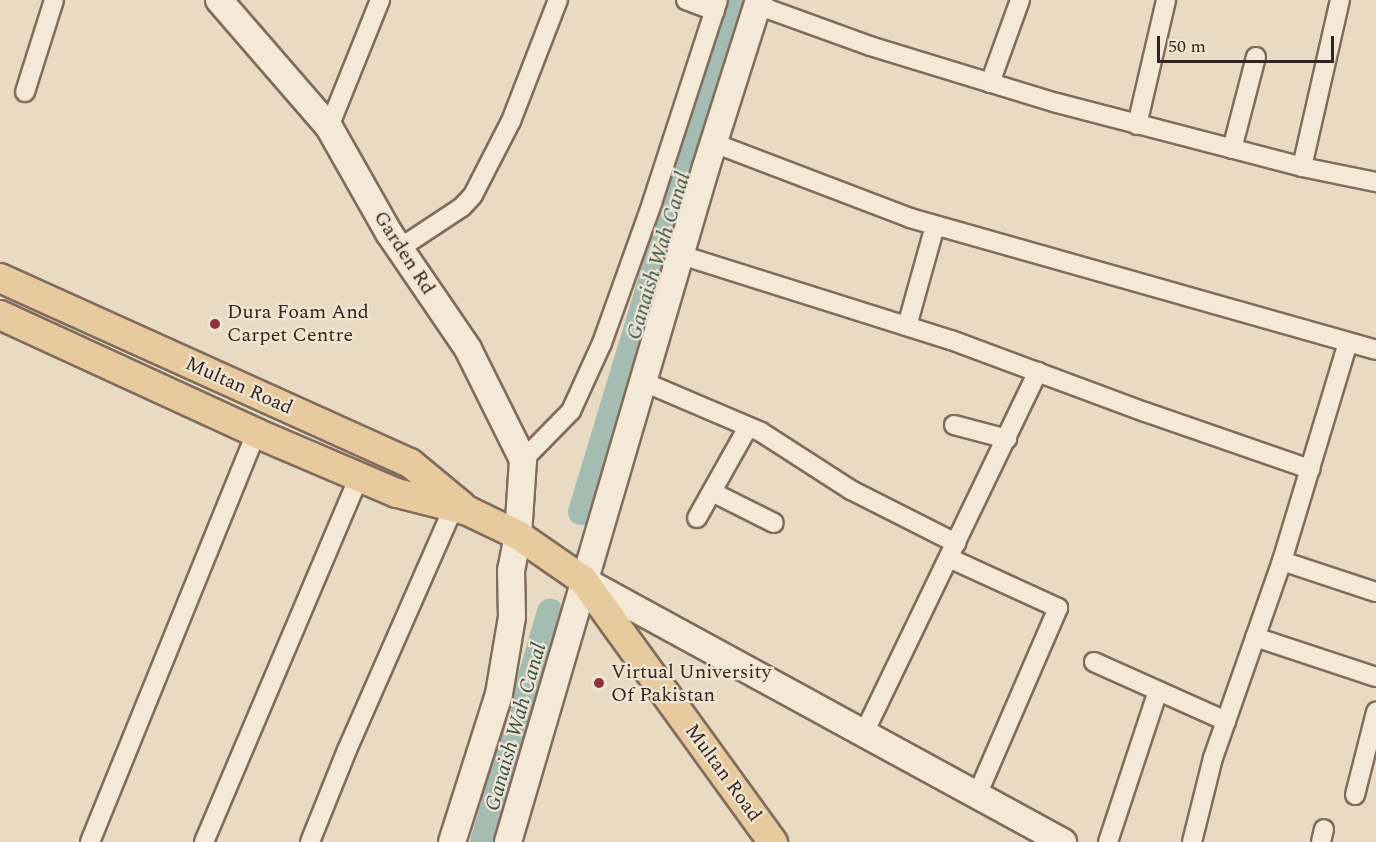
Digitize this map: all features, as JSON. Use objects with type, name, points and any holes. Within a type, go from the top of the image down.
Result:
[{"type":"main road","name":"Multan Road","points":[[0,278],[410,463],[461,510]]},
{"type":"main road","name":"Multan Road","points":[[0,315],[256,433],[359,477],[397,493],[461,510],[519,535],[583,580],[773,842]]},
{"type":"street","points":[[25,93],[54,0]]},
{"type":"street","name":"Garden Rd","points":[[220,0],[329,127],[400,248],[468,349],[522,460],[519,535],[511,570],[512,617],[499,694],[452,842]]},
{"type":"street","points":[[329,127],[380,0]]},
{"type":"street","points":[[400,248],[462,207],[473,195],[511,122],[558,0]]},
{"type":"street","points":[[522,460],[571,411],[602,343],[716,6],[686,0]]},
{"type":"street","points":[[990,83],[1020,0]]},
{"type":"street","points":[[1137,125],[1166,0]]},
{"type":"street","points":[[1302,167],[1340,0]]},
{"type":"street","points":[[508,842],[583,580],[758,3],[870,46],[990,83],[1137,125],[1302,167],[1376,182]]},
{"type":"street","points":[[1232,149],[1256,57]]},
{"type":"street","points":[[714,143],[934,226],[1376,350]]},
{"type":"street","points":[[907,326],[934,226]]},
{"type":"street","points":[[681,255],[907,326],[1310,469]]},
{"type":"street","points":[[1192,842],[1213,758],[1282,561],[1348,343]]},
{"type":"street","points":[[864,733],[1038,372]]},
{"type":"street","points":[[644,382],[762,432],[850,490],[952,550],[1058,608],[978,793]]},
{"type":"street","points":[[954,425],[1006,439]]},
{"type":"street","points":[[697,518],[748,427]]},
{"type":"street","points":[[90,842],[256,433]]},
{"type":"street","points":[[204,842],[359,477]]},
{"type":"street","points":[[712,492],[774,523]]},
{"type":"street","points":[[310,842],[347,750],[461,510]]},
{"type":"street","points":[[1282,561],[1376,592]]},
{"type":"street","points":[[583,580],[978,793],[1063,842]]},
{"type":"street","points":[[1255,637],[1376,677]]},
{"type":"street","points":[[1094,662],[1226,721]]},
{"type":"street","points":[[1108,842],[1158,691]]},
{"type":"street","points":[[1355,795],[1376,712]]},
{"type":"waterway","name":"Ganaish Wah Canal","points":[[581,512],[736,0]]},
{"type":"waterway","name":"Ganaish Wah Canal","points":[[483,842],[550,612]]},
{"type":"place","name":"Dura Foam And Carpet Centre","points":[[215,324]]},
{"type":"place","name":"Virtual University Of Pakistan","points":[[599,683]]}]
